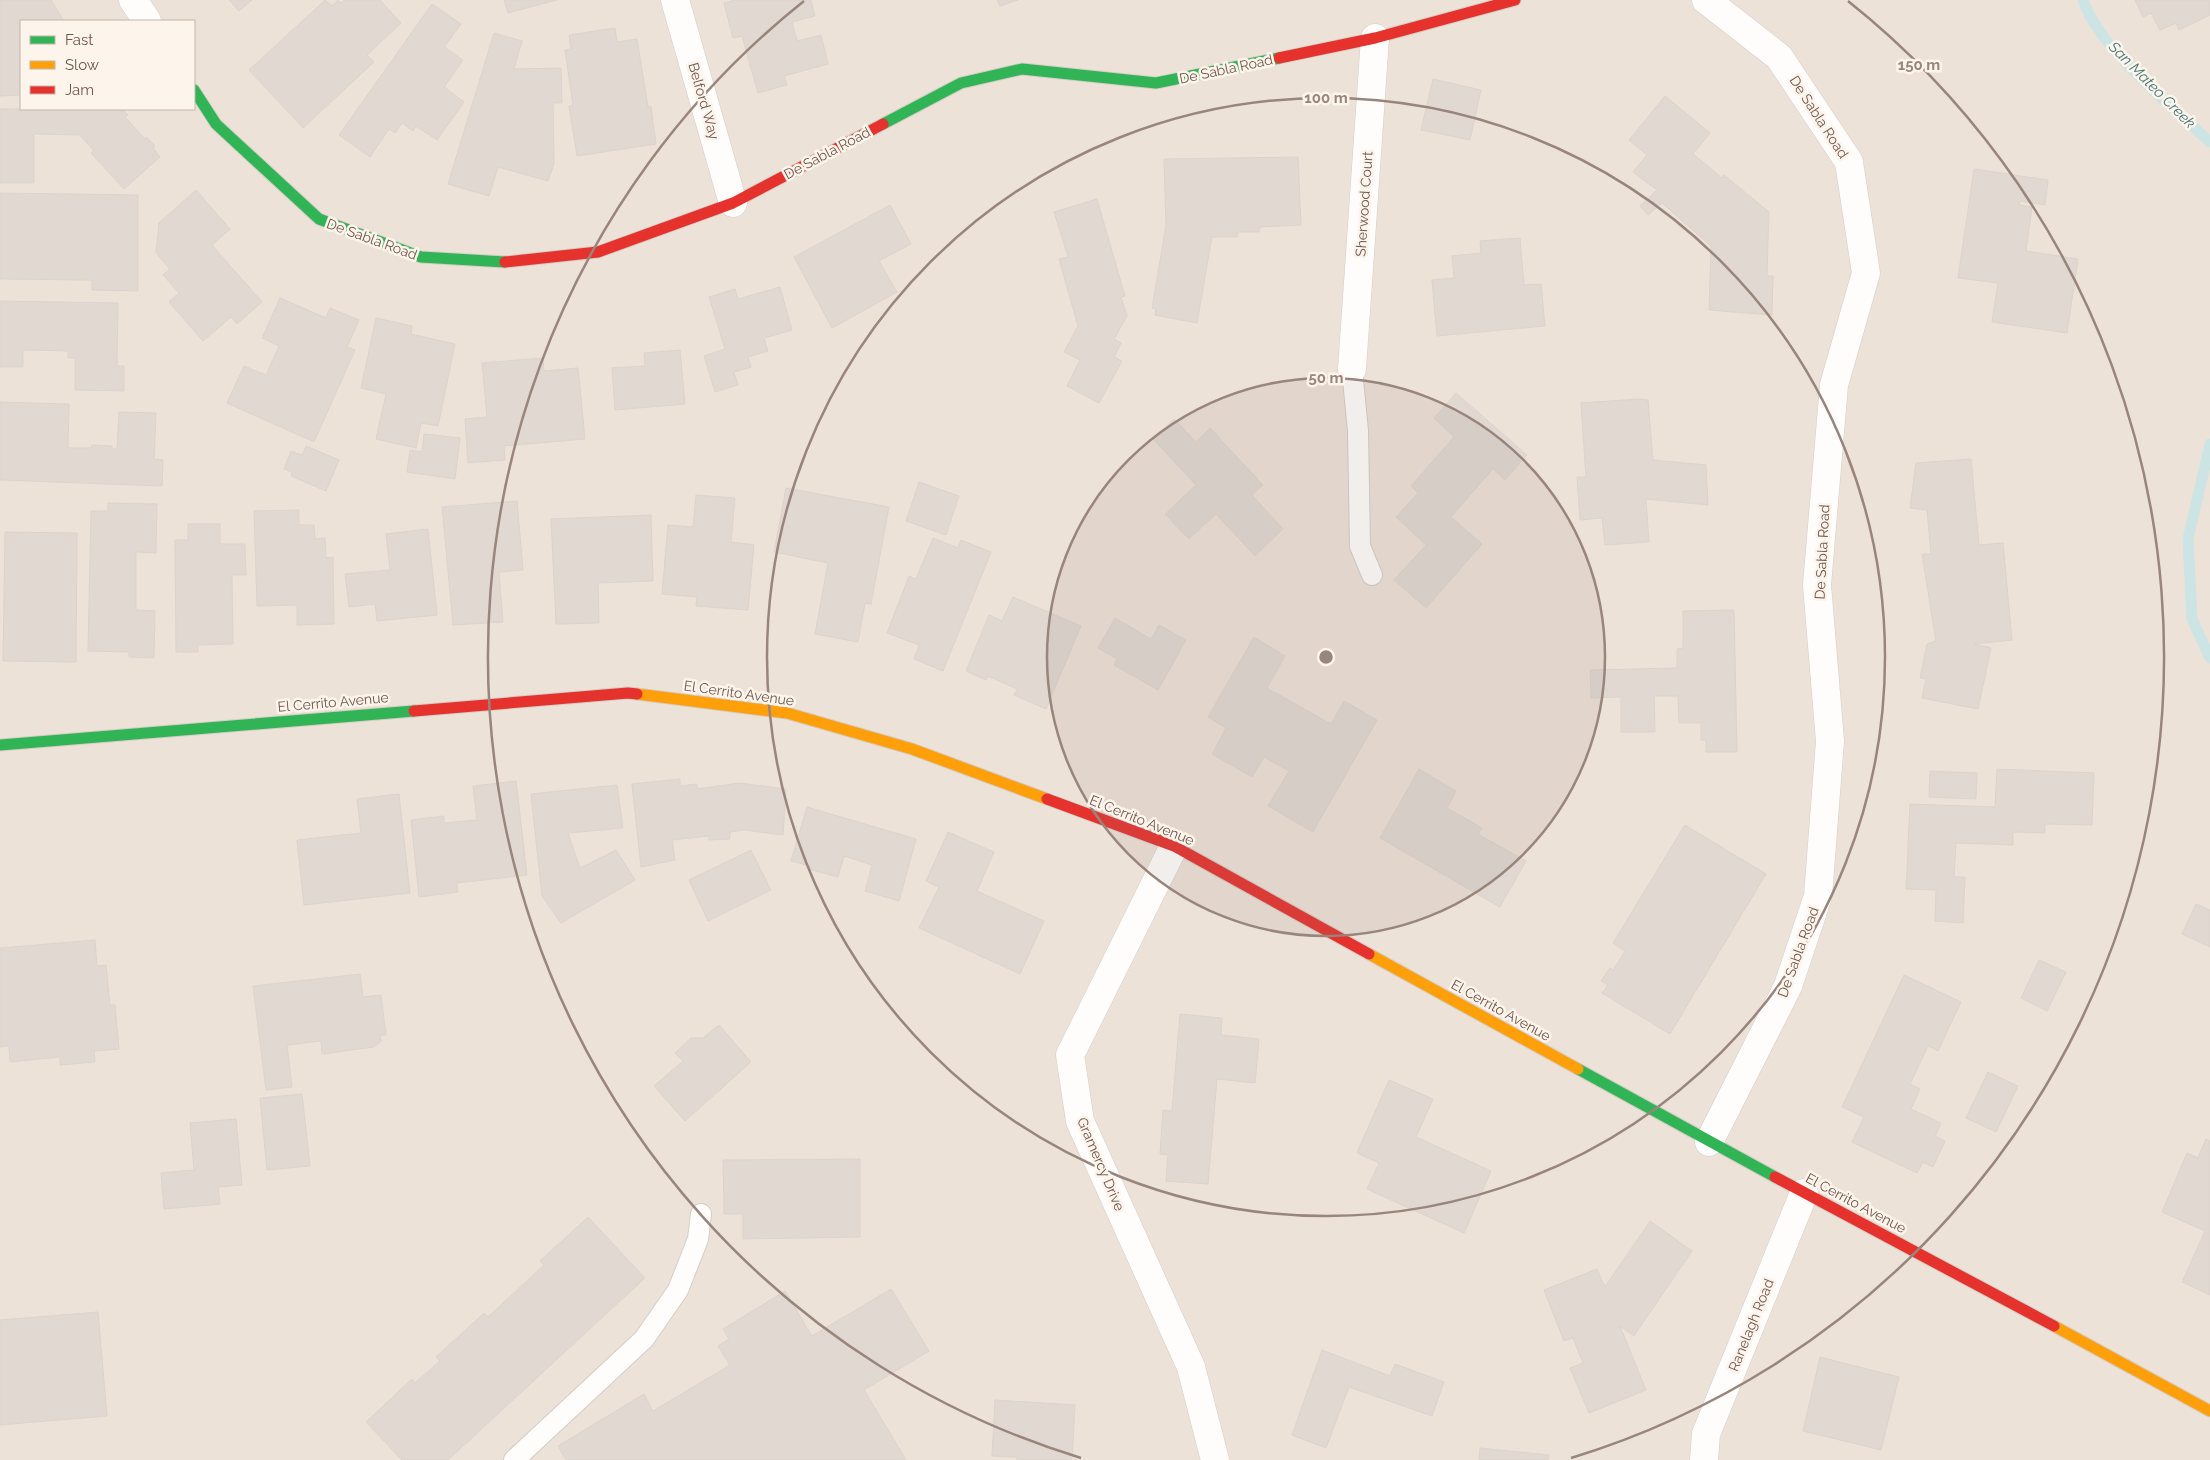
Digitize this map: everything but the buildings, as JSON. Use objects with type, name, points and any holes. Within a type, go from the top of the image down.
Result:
[{"type":"street","points":[[133,0],[146,20]]},
{"type":"street","name":"Belford Way","points":[[675,0],[734,203]]},
{"type":"street","name":"De Sabla Road","points":[[195,92],[216,124],[319,219],[421,257],[508,262],[598,252],[734,203],[961,83],[1022,68],[1156,83],[1375,38],[1516,0]]},
{"type":"street","name":"De Sabla Road","points":[[1706,0],[1779,57],[1849,162],[1866,272],[1834,386],[1817,585],[1830,741],[1818,896],[1788,986],[1709,1142]]},
{"type":"street","name":"Sherwood Court","points":[[1352,369],[1375,38]]},
{"type":"street","name":"El Cerrito Avenue","points":[[0,745],[628,693],[797,716],[912,749],[1174,846],[1709,1142],[2038,1317],[2210,1412]]},
{"type":"street","name":"Gramercy Drive","points":[[1174,846],[1070,1055],[1080,1121],[1191,1367],[1215,1460]]},
{"type":"street","name":"Ranelagh Road","points":[[1704,1460],[1706,1434],[1804,1193]]},
{"type":"lane","points":[[1352,369],[1358,431],[1360,546],[1372,575]]},
{"type":"lane","points":[[514,1460],[644,1339],[678,1290],[698,1239],[701,1214]]},
{"type":"shaded area","points":[[0,0],[2210,0],[2210,1460],[0,1460]]},
{"type":"waterway","name":"San Mateo Creek","points":[[2083,0],[2091,18],[2104,38],[2120,57],[2210,142]]},
{"type":"waterway","name":"San Mateo Creek","points":[[2210,444],[2188,539],[2192,619],[2210,658]]},
{"type":"traffic: fast","points":[[883,124],[961,83],[1022,69],[1156,83],[1279,58]]},
{"type":"traffic: fast","points":[[195,92],[216,124],[319,219],[421,257],[505,262]]},
{"type":"traffic: fast","points":[[0,745],[414,711]]},
{"type":"traffic: fast","points":[[1578,1069],[1775,1177]]},
{"type":"traffic: slow","points":[[637,694],[787,713],[912,749],[1047,799]]},
{"type":"traffic: slow","points":[[1369,954],[1578,1069]]},
{"type":"traffic: slow","points":[[2054,1326],[2210,1411]]},
{"type":"traffic: jam","points":[[1279,58],[1375,38],[1515,0]]},
{"type":"traffic: jam","points":[[505,262],[598,252],[733,203],[883,124]]},
{"type":"traffic: jam","points":[[414,711],[628,693],[637,694]]},
{"type":"traffic: jam","points":[[1047,799],[1174,846],[1369,954]]},
{"type":"traffic: jam","points":[[1775,1177],[2054,1326]]}]
